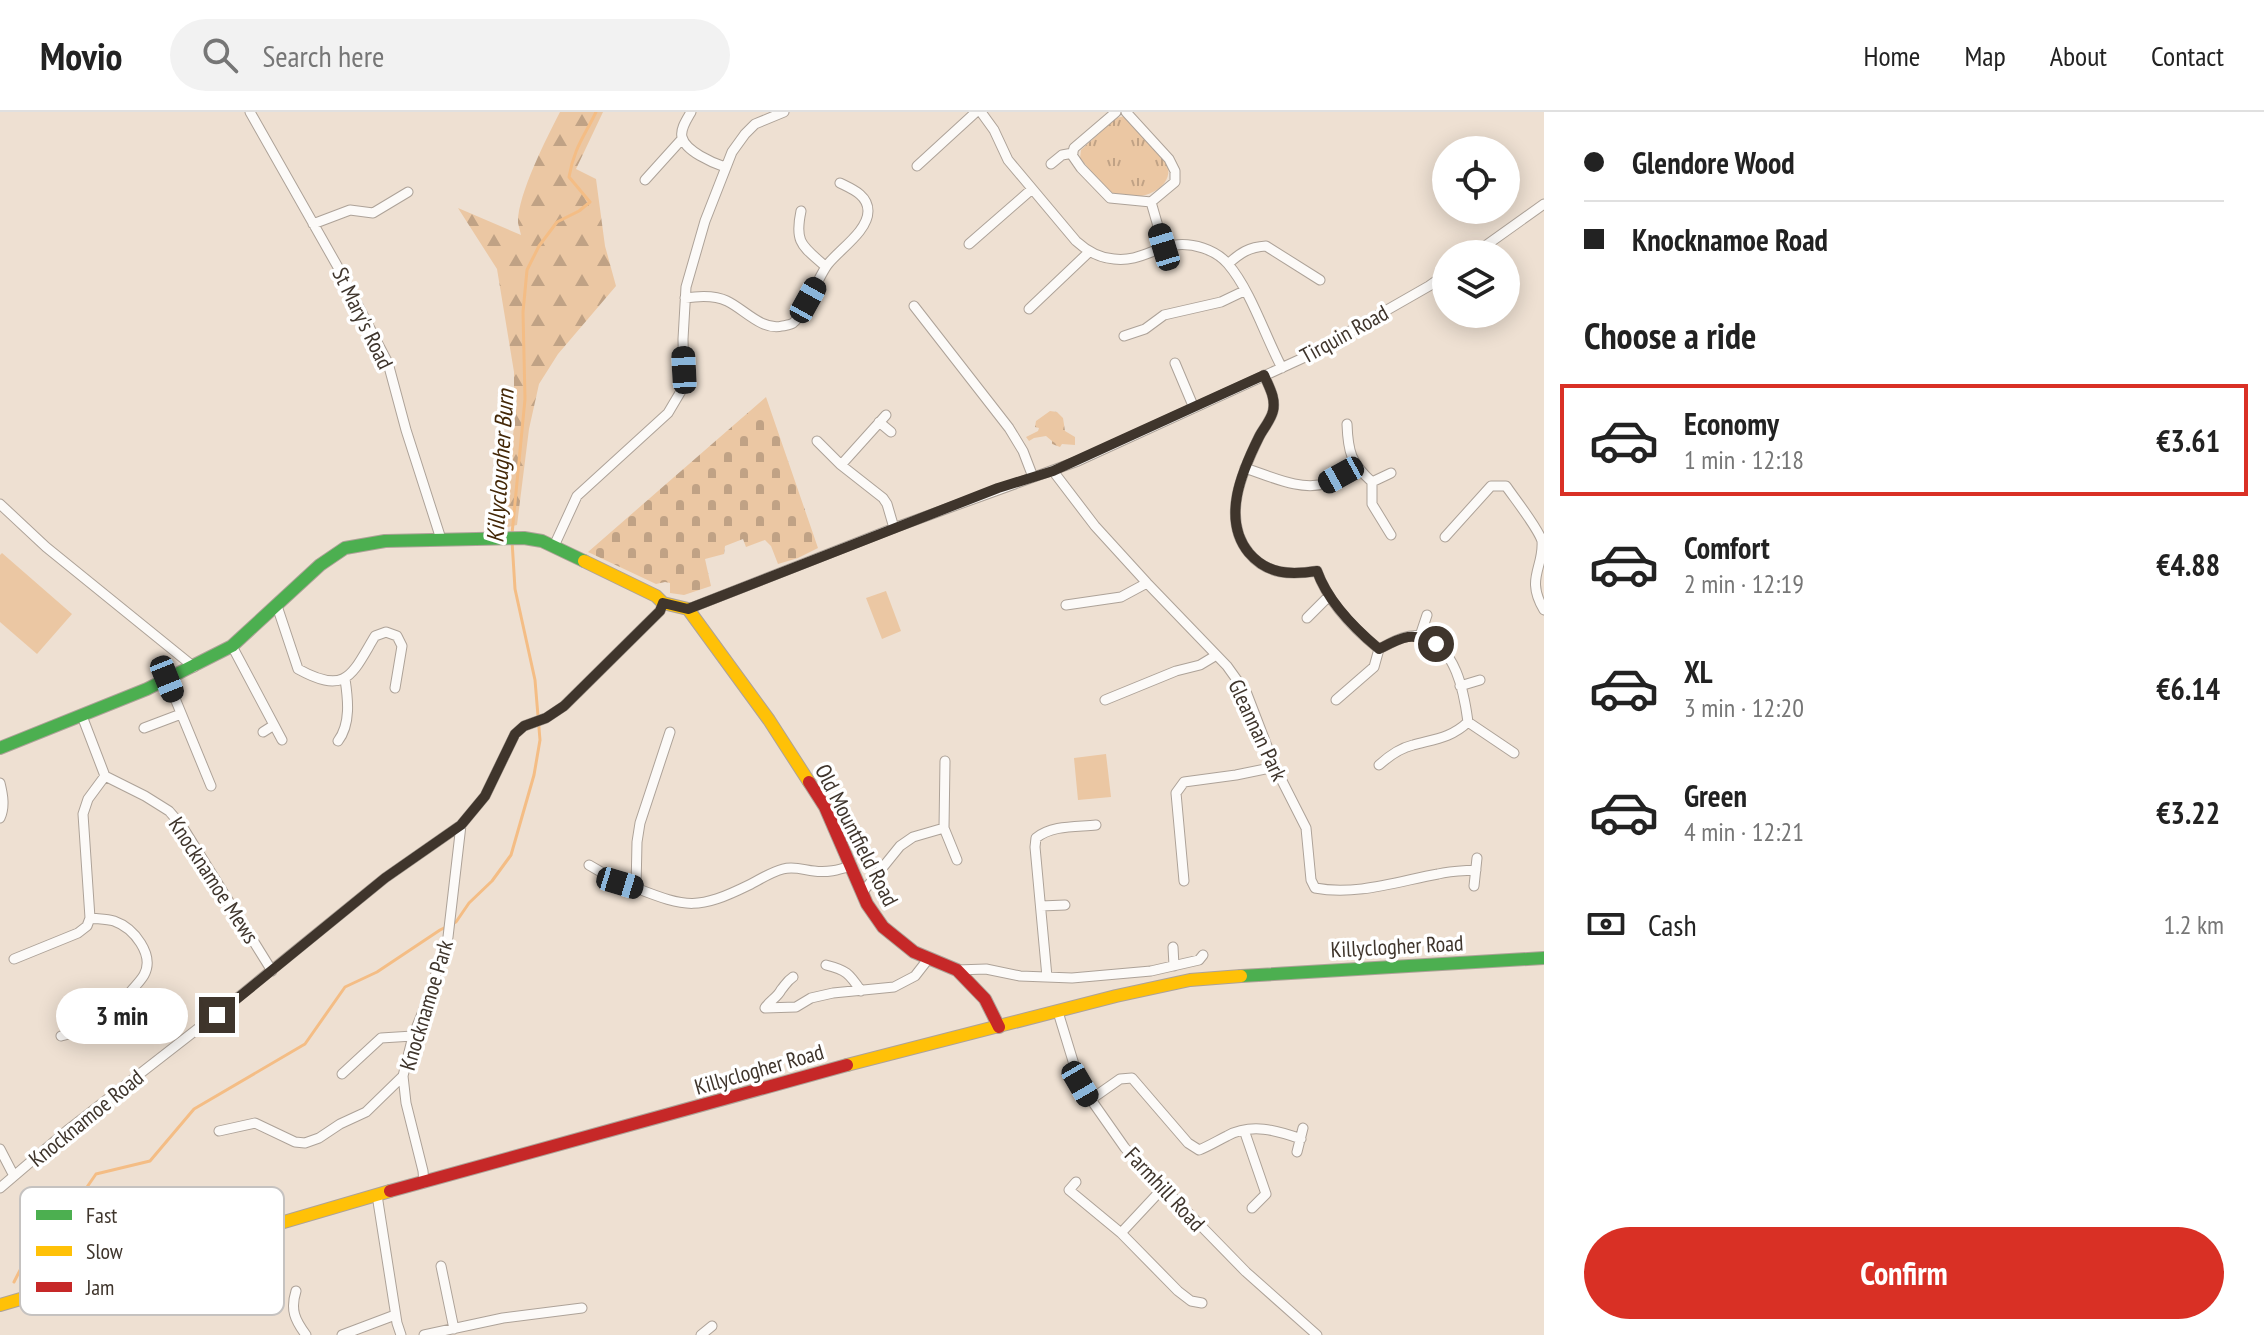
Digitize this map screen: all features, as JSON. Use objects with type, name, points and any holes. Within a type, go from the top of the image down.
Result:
[{"type":"main road","points":[[0,748],[167,679],[232,646],[320,565],[345,548],[385,541],[441,539],[512,538],[542,541],[656,596],[663,603],[688,609]]},
{"type":"main road","name":"Old Mountfield Road","points":[[688,609],[769,720],[825,807],[867,904],[883,927],[904,945],[957,970]]},
{"type":"main road","name":"Killyclogher Road","points":[[284,1222],[916,1046],[1190,980],[1544,958]]},
{"type":"main road","points":[[957,970],[985,999],[999,1027]]},
{"type":"main road","name":"Killyclogher Road","points":[[0,1305],[20,1299]]},
{"type":"street","name":"St Mary's Road","points":[[250,112],[388,363],[441,539]]},
{"type":"street","points":[[645,180],[682,139],[691,112]]},
{"type":"street","points":[[554,546],[577,496],[668,413],[680,396],[684,386],[685,298],[689,272],[705,221],[732,152],[755,124],[784,112]]},
{"type":"street","points":[[917,166],[978,112],[994,130],[1008,160],[1076,241],[1089,252],[1114,259],[1130,258],[1172,244],[1191,244],[1212,251],[1228,264],[1282,368]]},
{"type":"street","points":[[1116,112],[1074,148],[1073,153],[1081,168],[1110,198],[1151,202],[1175,182],[1175,171],[1169,159],[1126,112]]},
{"type":"street","points":[[682,139],[694,152],[725,167]]},
{"type":"street","points":[[1051,164],[1062,155],[1073,153]]},
{"type":"street","points":[[685,298],[714,297],[725,300],[764,324],[776,327],[793,323],[826,267],[867,219],[866,200],[840,183]]},
{"type":"street","points":[[969,244],[1032,189]]},
{"type":"street","points":[[313,224],[350,210],[373,213],[408,192]]},
{"type":"street","points":[[1151,202],[1164,247]]},
{"type":"street","points":[[1494,240],[1544,204]]},
{"type":"street","points":[[801,211],[797,228],[799,238],[826,267]]},
{"type":"street","points":[[1228,264],[1244,251],[1266,246],[1320,280]]},
{"type":"street","points":[[1029,309],[1089,252]]},
{"type":"street","name":"Tirquin Road","points":[[688,609],[894,528],[1053,471],[1282,368],[1432,282]]},
{"type":"street","points":[[1124,336],[1145,329],[1164,315],[1221,302],[1244,291]]},
{"type":"street","points":[[914,306],[1009,428],[1023,451],[1033,477]]},
{"type":"street","points":[[1175,363],[1194,408]]},
{"type":"street","points":[[1264,375],[1274,400],[1273,413],[1245,468],[1235,498],[1238,527],[1247,551],[1270,570],[1282,573],[1317,571],[1329,596],[1363,636],[1379,649]]},
{"type":"street","points":[[841,465],[882,418],[891,432]]},
{"type":"street","points":[[1347,424],[1348,442],[1356,467],[1372,482],[1372,504],[1391,535]]},
{"type":"street","points":[[817,441],[841,465],[883,498],[894,528]]},
{"type":"street","points":[[1245,468],[1291,483],[1309,485],[1327,483],[1356,467]]},
{"type":"street","name":"Gleannan Park","points":[[1053,471],[1095,526],[1227,666],[1247,694],[1275,767],[1306,828],[1311,880],[1315,888],[1368,888],[1443,873],[1476,870]]},
{"type":"street","points":[[1372,482],[1391,473]]},
{"type":"street","points":[[1445,537],[1491,486],[1506,486],[1542,539],[1543,559],[1536,579],[1537,599],[1544,610]]},
{"type":"street","points":[[0,504],[46,547],[194,667]]},
{"type":"street","points":[[1066,605],[1121,597],[1147,583]]},
{"type":"street","points":[[1307,618],[1329,596]]},
{"type":"street","name":"Knocknamoe Road","points":[[0,1188],[69,1129],[272,971],[385,878],[461,825],[485,796],[515,734],[524,726],[546,718],[564,706],[660,611],[663,603]]},
{"type":"street","points":[[277,606],[298,669],[325,680],[341,681],[351,676],[375,636],[386,632],[397,636],[402,646],[395,688]]},
{"type":"street","points":[[1420,636],[1427,615]]},
{"type":"street","points":[[1336,700],[1374,667],[1379,649],[1400,638],[1420,636],[1436,644],[1454,664],[1468,722],[1514,753]]},
{"type":"street","points":[[232,646],[282,740]]},
{"type":"street","points":[[1105,700],[1176,671],[1200,665],[1215,656]]},
{"type":"street","points":[[167,679],[211,786]]},
{"type":"street","points":[[338,741],[348,714],[345,679]]},
{"type":"street","points":[[1460,686],[1480,680]]},
{"type":"street","points":[[144,728],[181,714]]},
{"type":"street","points":[[14,959],[78,933],[87,926],[90,918],[83,814],[88,799],[105,776],[82,716]]},
{"type":"street","points":[[1379,765],[1411,745],[1449,737],[1468,722]]},
{"type":"street","points":[[263,732],[274,725]]},
{"type":"street","points":[[636,888],[640,823],[670,732]]},
{"type":"street","points":[[945,761],[944,828],[957,860]]},
{"type":"street","points":[[1184,881],[1176,793],[1184,782],[1275,767]]},
{"type":"street","name":"Knocknamoe Mews","points":[[105,776],[169,811],[190,838],[272,971]]},
{"type":"street","points":[[0,783],[3,798],[0,818]]},
{"type":"street","name":"Knocknamoe Park","points":[[424,1183],[403,1076],[413,1036],[449,932],[461,825]]},
{"type":"street","points":[[1047,977],[1036,838],[1047,830],[1096,825]]},
{"type":"street","points":[[862,893],[900,846],[913,837],[944,828]]},
{"type":"street","points":[[1474,886],[1477,858]]},
{"type":"street","points":[[589,865],[620,883],[674,903],[701,904],[724,898],[783,869],[831,872],[851,866]]},
{"type":"street","points":[[1041,906],[1065,905]]},
{"type":"street","points":[[61,1036],[103,1021],[137,984],[148,965],[147,955],[129,930],[114,921],[90,918]]},
{"type":"street","points":[[1173,947],[1174,966]]},
{"type":"street","points":[[957,970],[986,969],[1020,976],[1072,978],[1151,971],[1199,960],[1203,955]]},
{"type":"street","points":[[793,977],[765,1008],[796,1007],[811,998],[894,987],[915,976],[929,958]]},
{"type":"street","points":[[826,965],[850,974],[861,991]]},
{"type":"street","name":"Farmhill Road","points":[[1058,1012],[1080,1084],[1125,1148],[1268,1294],[1317,1335]]},
{"type":"street","points":[[342,1074],[381,1038],[413,1036]]},
{"type":"street","points":[[219,1131],[255,1123],[295,1142],[305,1143],[366,1112],[403,1076]]},
{"type":"street","points":[[1090,1100],[1120,1079],[1132,1078],[1188,1143],[1199,1150],[1229,1134],[1244,1130],[1276,1130],[1302,1134],[1297,1152]]},
{"type":"street","points":[[1244,1130],[1266,1194],[1252,1208]]},
{"type":"street","points":[[0,1149],[14,1176]]},
{"type":"street","points":[[1076,1182],[1069,1190],[1121,1233],[1178,1291],[1191,1301],[1202,1303]]},
{"type":"street","points":[[1121,1233],[1163,1188]]},
{"type":"street","points":[[377,1195],[395,1315],[401,1335]]},
{"type":"street","points":[[441,1266],[454,1329]]},
{"type":"street","points":[[296,1291],[292,1302],[294,1319],[306,1335]]},
{"type":"street","points":[[424,1335],[503,1318],[582,1308]]},
{"type":"street","points":[[342,1335],[395,1315]]},
{"type":"street","points":[[701,1335],[712,1326]]},
{"type":"green space","points":[[560,112],[603,112],[576,169],[596,179],[605,246],[616,286],[558,354],[539,384],[529,429],[517,525],[499,529],[517,402],[514,397],[514,372],[497,269],[458,208],[521,235],[518,223],[522,198]]},
{"type":"green space","points":[[1125,116],[1167,162],[1167,179],[1156,191],[1148,194],[1130,197],[1115,194],[1098,180],[1080,158],[1081,150],[1116,118]]},
{"type":"green space","points":[[766,397],[818,548],[778,564],[771,546],[765,540],[746,547],[743,539],[725,546],[724,554],[705,559],[711,586],[684,595],[670,593],[670,583],[656,584],[588,552]]},
{"type":"green space","points":[[1050,411],[1057,412],[1063,418],[1065,431],[1075,437],[1075,445],[1062,444],[1060,447],[1052,444],[1046,436],[1029,441],[1026,437],[1038,431],[1036,421]]},
{"type":"green space","points":[[2,553],[72,614],[37,654],[0,622]]},
{"type":"green space","points":[[886,591],[901,631],[882,639],[866,598]]},
{"type":"green space","points":[[1106,754],[1111,797],[1078,800],[1074,758]]},
{"type":"waterway","name":"Killyclougher Burn","points":[[512,534],[525,399],[523,312],[527,270],[539,246],[557,222],[590,202],[569,177],[577,150],[596,112]]},
{"type":"waterway","name":"Killyclougher Burn","points":[[87,1187],[96,1174],[150,1161],[194,1109],[305,1044],[345,987],[377,972],[456,922],[511,855],[534,775],[540,740],[535,680],[515,589],[512,541]]},
{"type":"waterway","name":"Killyclougher Burn","points":[[14,1282],[20,1270]]},
{"type":"traffic: fast","points":[[0,748],[147,689],[232,646],[320,565],[345,548],[385,541],[524,538],[542,541],[584,561]]},
{"type":"traffic: fast","points":[[1241,976],[1544,958]]},
{"type":"traffic: slow","points":[[584,561],[656,596],[663,603],[688,609],[769,720],[809,782]]},
{"type":"traffic: slow","points":[[847,1065],[1116,996],[1190,980],[1241,976]]},
{"type":"traffic: slow","points":[[284,1222],[390,1191]]},
{"type":"traffic: slow","points":[[0,1305],[20,1299]]},
{"type":"traffic: jam","points":[[809,782],[825,807],[867,904],[883,927],[914,952],[957,970],[985,999],[999,1027]]},
{"type":"traffic: jam","points":[[390,1191],[847,1065]]},
{"type":"route","points":[[217,1015],[385,878],[461,825],[485,796],[515,734],[524,726],[546,718],[564,706],[660,611],[663,603],[688,609],[998,488],[1053,471],[1264,375],[1274,400],[1273,413],[1245,468],[1235,498],[1238,527],[1247,551],[1270,570],[1300,574],[1317,571],[1329,596],[1363,636],[1379,649],[1400,638],[1420,636],[1436,644]]}]
